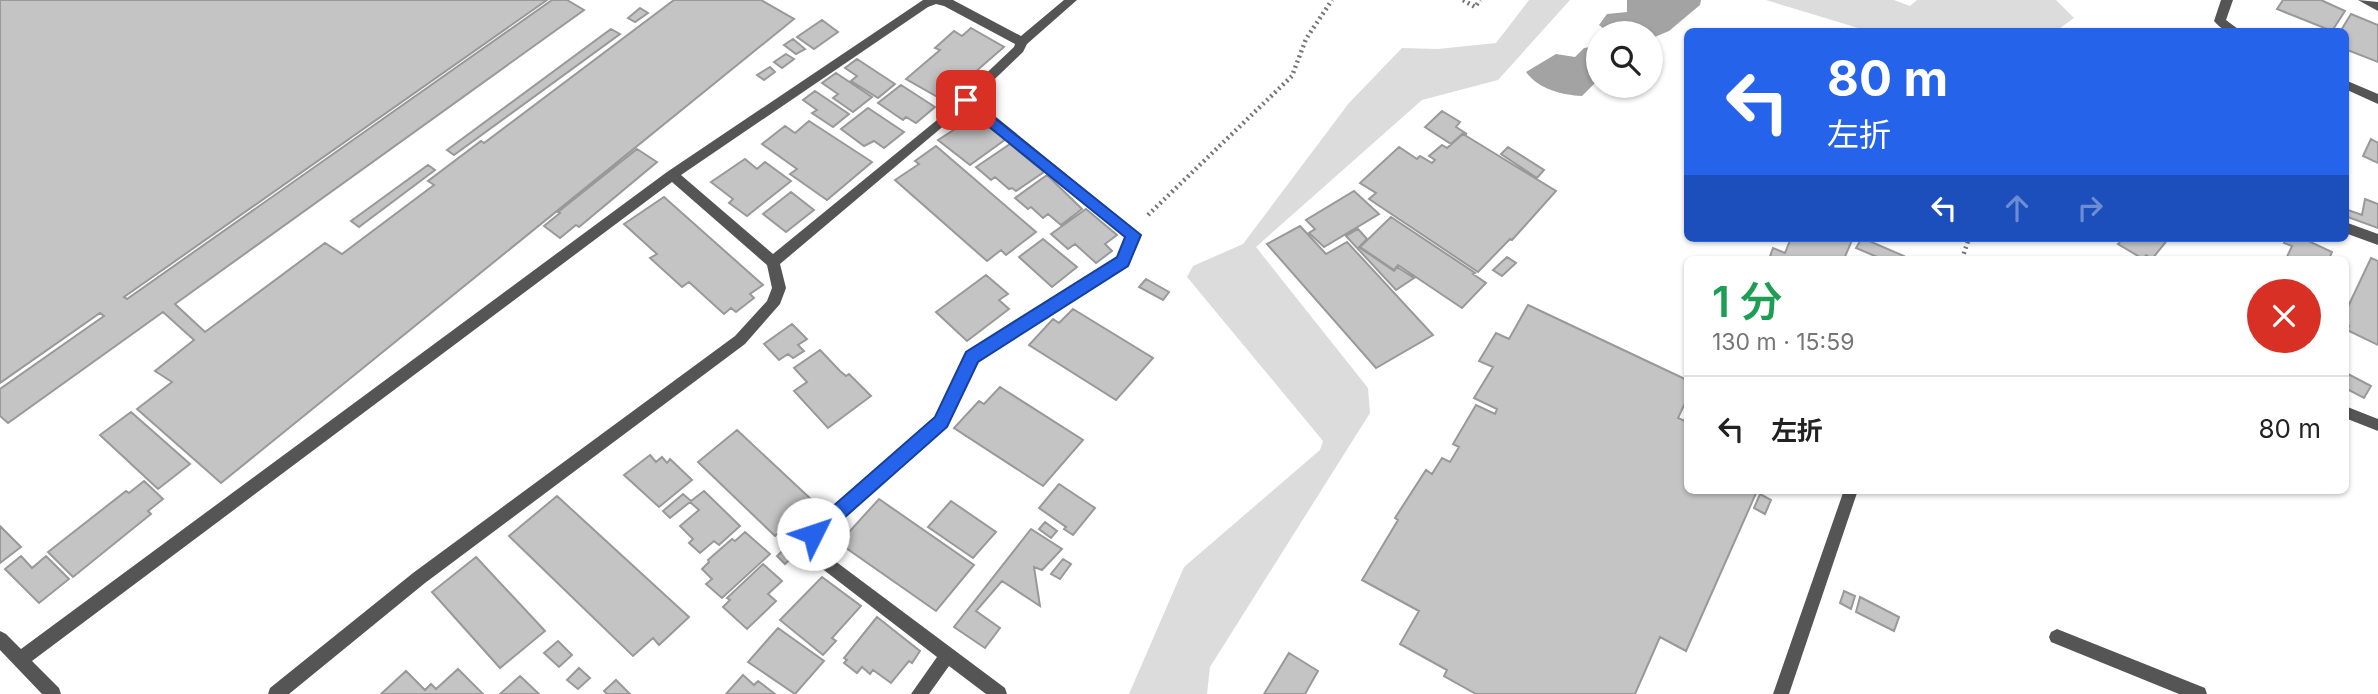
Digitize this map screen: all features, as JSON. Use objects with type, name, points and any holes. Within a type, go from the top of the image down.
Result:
[{"type":"street","points":[[21,659],[672,175],[924,4],[936,0],[947,2],[1022,42]]},
{"type":"street","points":[[773,262],[966,100],[1019,49],[1022,42],[1071,0]]},
{"type":"street","points":[[2227,0],[2220,21],[2230,28]]},
{"type":"street","points":[[2364,0],[2378,7]]},
{"type":"street","points":[[2349,86],[2378,99]]},
{"type":"street","points":[[966,100],[1133,235],[1123,261],[972,357],[941,422],[813,534],[821,559],[999,694]]},
{"type":"street","points":[[276,694],[419,578],[740,340],[773,304],[779,288],[773,262],[672,175]]},
{"type":"street","points":[[2349,229],[2378,240]]},
{"type":"street","points":[[2349,413],[2378,425]]},
{"type":"street","points":[[1781,694],[1850,494]]},
{"type":"street","points":[[2057,636],[2199,694]]},
{"type":"street","points":[[0,639],[53,694]]},
{"type":"street","points":[[919,694],[947,656]]},
{"type":"path","points":[[1130,232],[1292,76],[1306,39],[1332,0]]},
{"type":"path","points":[[1464,0],[1475,7],[1480,0]]},
{"type":"shaded area","points":[[1529,0],[1570,0],[1498,80],[1422,100],[1256,247],[1368,388],[1370,413],[1210,667],[1207,694],[1129,694],[1184,567],[1320,450],[1323,441],[1187,277],[1193,266],[1243,244],[1349,103],[1402,48],[1438,49],[1496,43]]},
{"type":"shaded area","points":[[1627,0],[1701,0],[1700,5],[1663,34],[1663,21],[1602,21],[1607,14],[1627,12]]},
{"type":"shaded area","points":[[1766,0],[1894,0],[1910,6],[1917,0],[2056,0],[2074,18],[2060,28],[1858,28]]},
{"type":"shaded area","points":[[1584,48],[1586,92],[1582,96],[1551,90],[1537,83],[1526,72],[1556,54],[1575,57]]},
{"type":"building","points":[[0,0],[547,0],[124,297],[127,299],[552,0],[567,0],[584,10],[175,304],[205,332],[325,243],[342,254],[434,185],[428,181],[481,141],[484,143],[674,0],[761,0],[794,19],[221,483],[137,409],[172,382],[155,371],[194,340],[163,312],[8,423],[0,416],[0,389],[104,316],[100,313],[0,383]]},
{"type":"building","points":[[2283,0],[2321,0],[2345,11],[2334,28],[2324,28],[2277,9]]},
{"type":"building","points":[[640,8],[648,13],[635,22],[628,18]]},
{"type":"building","points":[[2351,14],[2378,25],[2378,62],[2349,51],[2349,28],[2342,28]]},
{"type":"building","points":[[822,20],[838,32],[814,49],[797,37]]},
{"type":"building","points":[[971,28],[1004,47],[943,100],[906,79],[940,50],[935,48],[954,31],[962,36]]},
{"type":"building","points":[[611,29],[620,34],[454,155],[447,150]]},
{"type":"building","points":[[793,39],[805,49],[796,54],[784,45]]},
{"type":"building","points":[[786,54],[794,59],[782,68],[774,62]]},
{"type":"building","points":[[857,59],[895,84],[878,98],[851,81],[857,76],[845,68]]},
{"type":"building","points":[[770,67],[775,72],[764,80],[757,75]]},
{"type":"building","points":[[836,73],[872,97],[853,112],[833,98],[838,94],[822,83]]},
{"type":"building","points":[[901,85],[935,107],[916,123],[906,117],[903,120],[878,103]]},
{"type":"building","points":[[815,91],[849,114],[833,127],[812,113],[817,110],[803,100]]},
{"type":"building","points":[[868,108],[904,132],[884,148],[874,141],[864,146],[841,129]]},
{"type":"building","points":[[1442,111],[1460,122],[1456,127],[1467,134],[1463,133],[1451,144],[1425,127]]},
{"type":"building","points":[[974,117],[1006,139],[970,165],[938,140]]},
{"type":"building","points":[[809,121],[872,162],[827,200],[790,174],[797,169],[762,144],[785,126],[795,133]]},
{"type":"building","points":[[1463,134],[1556,191],[1512,240],[1478,272],[1369,199],[1376,193],[1360,183],[1399,147],[1417,159],[1420,156],[1432,163],[1435,160],[1429,156],[1442,145],[1447,148]]},
{"type":"building","points":[[2371,139],[2378,143],[2378,163],[2363,156]]},
{"type":"building","points":[[1010,144],[1044,172],[1016,191],[1009,189],[995,177],[991,180],[976,167]]},
{"type":"building","points":[[936,146],[1036,232],[1006,255],[1001,250],[987,261],[895,180],[919,164],[915,161]]},
{"type":"building","points":[[1508,147],[1544,170],[1537,178],[1501,154]]},
{"type":"building","points":[[637,149],[657,162],[579,227],[576,225],[560,238],[544,226],[560,213],[558,212]]},
{"type":"building","points":[[745,159],[757,169],[765,162],[791,181],[747,216],[729,203],[733,199],[711,182]]},
{"type":"building","points":[[428,165],[435,170],[359,227],[351,221]]},
{"type":"building","points":[[1047,175],[1082,209],[1061,225],[1048,214],[1043,218],[1015,198]]},
{"type":"building","points":[[1354,191],[1379,214],[1324,247],[1309,233],[1315,229],[1306,220]]},
{"type":"building","points":[[791,192],[814,210],[786,232],[763,214]]},
{"type":"building","points":[[664,197],[763,285],[750,294],[754,298],[736,312],[731,308],[724,314],[689,282],[682,287],[650,258],[657,254],[624,224]]},
{"type":"building","points":[[2365,199],[2378,204],[2378,228],[2349,217],[2349,210],[2362,215]]},
{"type":"building","points":[[1086,209],[1117,235],[1105,244],[1112,251],[1096,263],[1075,244],[1068,249],[1051,234]]},
{"type":"building","points":[[1391,217],[1486,283],[1462,308],[1398,265],[1394,270],[1360,247]]},
{"type":"building","points":[[1300,226],[1326,254],[1347,242],[1433,335],[1376,368],[1267,244]]},
{"type":"building","points":[[1358,229],[1367,239],[1359,247],[1394,271],[1397,267],[1414,278],[1396,290],[1346,236]]},
{"type":"building","points":[[1043,239],[1077,267],[1052,287],[1019,257]]},
{"type":"building","points":[[1789,242],[1851,242],[1845,256],[1770,256],[1773,248],[1785,253]]},
{"type":"building","points":[[1860,242],[1871,242],[1904,256],[1875,256],[1856,248]]},
{"type":"building","points":[[2166,242],[2154,256],[2138,256],[2118,244]]},
{"type":"building","points":[[2311,242],[2332,252],[2330,256],[2287,256],[2292,246],[2284,243]]},
{"type":"building","points":[[1507,257],[1516,263],[1502,276],[1493,270]]},
{"type":"building","points":[[2371,258],[2378,261],[2378,345],[2349,331],[2349,305]]},
{"type":"building","points":[[986,275],[1008,294],[999,300],[1009,309],[967,341],[936,312]]},
{"type":"building","points":[[1146,279],[1169,292],[1163,300],[1139,287]]},
{"type":"building","points":[[1528,305],[1684,379],[1684,405],[1678,418],[1684,421],[1684,494],[1756,494],[1686,651],[1660,637],[1635,694],[1476,694],[1444,676],[1447,670],[1400,644],[1419,611],[1362,580],[1398,520],[1395,518],[1426,470],[1432,474],[1442,458],[1450,462],[1459,447],[1453,444],[1476,405],[1495,414],[1497,409],[1474,398],[1493,367],[1479,361],[1496,333],[1509,339]]},
{"type":"building","points":[[1073,309],[1153,358],[1116,400],[1029,345],[1053,319],[1059,323]]},
{"type":"building","points":[[792,324],[807,339],[798,345],[804,351],[793,358],[788,354],[779,360],[764,344]]},
{"type":"building","points":[[820,350],[840,371],[846,376],[849,374],[871,396],[828,428],[794,391],[807,382],[794,368]]},
{"type":"building","points":[[2349,375],[2371,386],[2364,398],[2349,390]]},
{"type":"building","points":[[1000,387],[1083,440],[1043,486],[954,428],[979,401],[984,404]]},
{"type":"building","points":[[131,412],[190,464],[158,489],[100,435]]},
{"type":"building","points":[[737,430],[814,502],[775,536],[698,462]]},
{"type":"building","points":[[650,455],[656,462],[662,457],[667,463],[670,459],[692,480],[659,507],[624,475]]},
{"type":"building","points":[[144,481],[163,499],[148,511],[151,514],[73,577],[48,552],[126,491],[129,493]]},
{"type":"building","points":[[1059,484],[1095,508],[1073,535],[1039,508]]},
{"type":"building","points":[[704,491],[740,526],[719,545],[714,541],[700,553],[689,543],[693,539],[680,526],[699,510],[690,502],[670,518],[663,511],[683,494],[691,501]]},
{"type":"building","points":[[1760,494],[1771,500],[1765,514],[1754,508]]},
{"type":"building","points":[[557,496],[689,617],[659,645],[653,638],[633,656],[509,536]]},
{"type":"building","points":[[879,499],[974,565],[936,611],[839,543]]},
{"type":"building","points":[[951,501],[996,532],[973,558],[928,527]]},
{"type":"building","points":[[1045,522],[1057,531],[1051,538],[1039,529]]},
{"type":"building","points":[[0,526],[21,547],[0,563]]},
{"type":"building","points":[[1031,529],[1062,549],[1042,570],[1034,567],[1040,606],[1002,581],[976,611],[1000,628],[985,648],[954,627]]},
{"type":"building","points":[[745,532],[770,554],[722,598],[706,584],[712,579],[702,569],[708,560],[732,539],[735,541]]},
{"type":"building","points":[[791,543],[799,551],[785,564],[777,556]]},
{"type":"building","points":[[21,556],[32,568],[46,556],[69,579],[39,603],[5,569]]},
{"type":"building","points":[[476,557],[545,631],[500,668],[432,592]]},
{"type":"building","points":[[1063,559],[1071,564],[1060,579],[1051,574]]},
{"type":"building","points":[[763,564],[782,581],[768,594],[776,601],[747,629],[723,607],[730,600],[727,598]]},
{"type":"building","points":[[822,577],[861,606],[832,638],[836,641],[823,655],[780,620]]},
{"type":"building","points":[[1844,591],[1855,596],[1851,609],[1840,603]]},
{"type":"building","points":[[1860,597],[1899,617],[1894,631],[1856,612]]},
{"type":"building","points":[[877,617],[920,651],[912,663],[909,661],[891,683],[873,670],[870,674],[862,667],[857,673],[844,663],[847,660],[844,658]]},
{"type":"building","points":[[778,628],[824,661],[795,694],[748,662]]},
{"type":"building","points":[[558,641],[572,655],[559,667],[544,653]]},
{"type":"building","points":[[1289,653],[1318,671],[1305,694],[1264,694]]},
{"type":"building","points":[[579,668],[590,678],[578,689],[567,680]]},
{"type":"building","points":[[458,669],[483,694],[381,694],[406,671],[425,690],[431,684],[436,689]]},
{"type":"building","points":[[743,675],[754,685],[758,681],[775,694],[726,694]]},
{"type":"building","points":[[520,676],[539,694],[500,694]]},
{"type":"building","points":[[616,680],[630,694],[607,694],[604,691]]},
{"type":"route","points":[[813,534],[941,422],[972,357],[1123,261],[1133,235],[966,100]]}]
